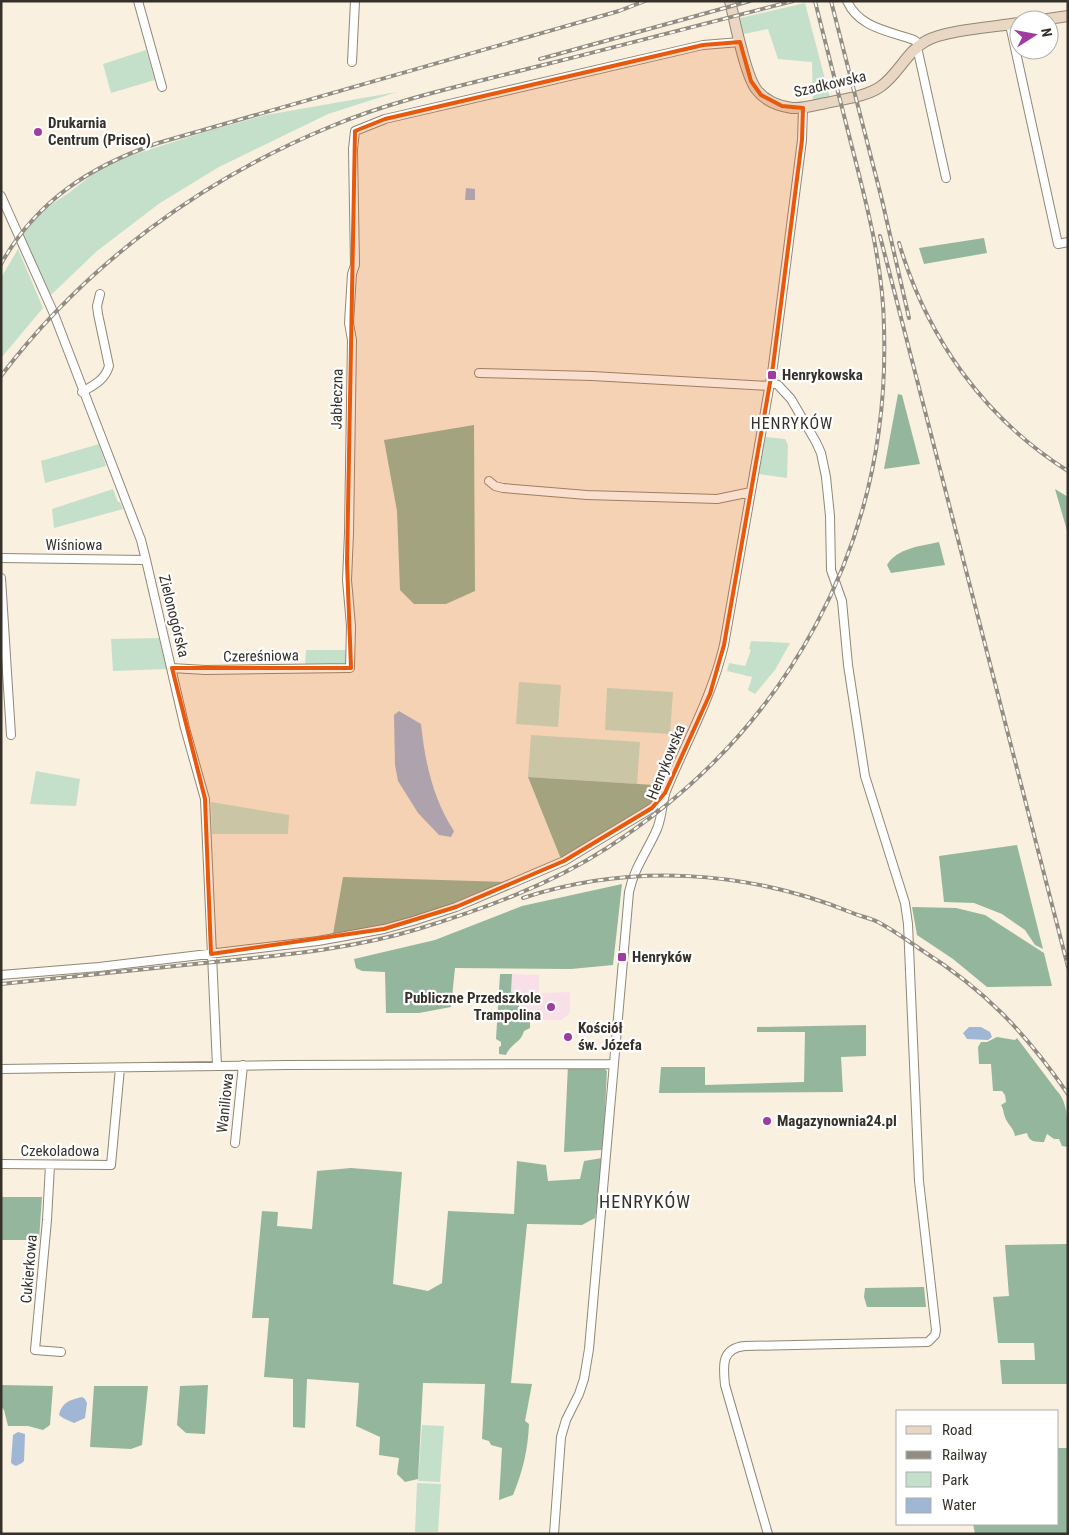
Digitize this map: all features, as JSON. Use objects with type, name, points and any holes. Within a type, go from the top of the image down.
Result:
[{"type":"street","points":[[138,1],[162,87]]},
{"type":"street","points":[[352,62],[355,1]]},
{"type":"street","name":"Szadkowska","points":[[730,1],[751,81],[761,95],[782,106],[803,108],[874,90],[892,77],[922,44]]},
{"type":"street","points":[[847,1],[857,17],[869,25],[922,44]]},
{"type":"street","points":[[922,44],[943,34],[1009,25]]},
{"type":"street","name":"Jabłeczna","points":[[350,668],[351,626],[347,563],[352,340],[349,323],[352,274],[355,265],[353,149],[355,131],[385,119],[703,45],[740,42]]},
{"type":"street","points":[[922,44],[946,178]]},
{"type":"street","points":[[1021,60],[1058,244],[1068,242]]},
{"type":"street","name":"Henrykowska","points":[[554,1534],[561,1437],[566,1420],[579,1394],[588,1357],[629,892],[636,869],[660,820],[665,794],[710,694],[724,645],[770,384],[802,140],[803,108]]},
{"type":"street","name":"Zielonogórska","points":[[1,196],[54,314],[146,560],[185,728],[205,799],[218,1066]]},
{"type":"street","points":[[82,392],[100,380],[107,373],[109,366],[98,314],[97,306],[100,294]]},
{"type":"street","points":[[479,373],[592,376],[778,385],[791,398],[821,453],[830,516],[831,570],[842,601],[848,665],[866,776],[905,903],[908,924],[919,1181],[936,1330],[935,1335],[928,1342],[745,1346],[732,1349],[727,1354],[723,1369],[725,1385],[768,1534]]},
{"type":"street","points":[[489,481],[495,486],[502,488],[587,495],[717,499],[751,492]]},
{"type":"street","name":"Wiśniowa","points":[[1,558],[146,560]]},
{"type":"street","points":[[1,578],[11,735]]},
{"type":"street","name":"Czereśniowa","points":[[172,668],[205,670],[350,668]]},
{"type":"street","points":[[1,975],[99,967],[212,954],[318,941],[384,929],[456,907],[564,861],[652,808],[665,794]]},
{"type":"street","points":[[1,1069],[242,1065],[613,1064]]},
{"type":"street","name":"Waniliowa","points":[[235,1143],[242,1065]]},
{"type":"street","name":"Czekoladowa","points":[[1,1164],[111,1165],[120,1068]]},
{"type":"street","name":"Cukierkowa","points":[[50,1165],[35,1350],[60,1352]]},
{"type":"highlighted area","points":[[740,42],[751,81],[761,95],[782,106],[803,108],[802,140],[773,366],[724,645],[710,694],[665,793],[652,808],[564,861],[456,907],[384,929],[211,954],[205,799],[172,668],[351,668],[347,563],[355,131],[385,119],[703,45]]},
{"type":"shaded area","points":[[512,974],[539,975],[539,993],[570,992],[569,1014],[561,1020],[530,1020],[520,1018],[518,995],[511,992]]},
{"type":"green space","points":[[805,3],[830,98],[813,103],[812,62],[778,59],[768,29],[744,34],[740,18]]},
{"type":"green space","points":[[146,50],[155,80],[111,93],[103,64]]},
{"type":"green space","points":[[397,92],[328,114],[219,167],[160,203],[97,251],[50,296],[23,235],[40,212],[70,192],[107,163],[211,130],[266,115]]},
{"type":"green space","points":[[984,238],[987,253],[924,264],[919,248]]},
{"type":"green space","points":[[18,249],[43,308],[1,358],[1,278]]},
{"type":"green space","points":[[898,394],[902,395],[920,464],[884,469]]},
{"type":"green space","points":[[474,425],[475,591],[446,604],[414,604],[400,590],[397,511],[384,440]]},
{"type":"green space","points":[[765,437],[785,439],[788,445],[787,478],[759,474]]},
{"type":"green space","points":[[99,444],[106,466],[45,483],[41,461]]},
{"type":"green space","points":[[113,489],[123,509],[54,528],[52,509]]},
{"type":"green space","points":[[1055,489],[1068,497],[1068,534]]},
{"type":"green space","points":[[939,542],[945,565],[891,573],[887,565],[891,559],[903,551]]},
{"type":"green space","points":[[159,638],[167,669],[113,671],[111,639]]},
{"type":"green space","points":[[751,641],[790,643],[775,670],[755,694],[748,690],[752,677],[727,671],[729,663],[745,666],[751,650],[749,649]]},
{"type":"green space","points":[[306,650],[348,650],[347,665],[305,665]]},
{"type":"green space","points":[[519,682],[561,685],[558,727],[516,724]]},
{"type":"green space","points":[[607,688],[673,692],[670,734],[605,730]]},
{"type":"green space","points":[[531,735],[640,742],[637,784],[528,777]]},
{"type":"green space","points":[[36,771],[80,779],[76,806],[30,804]]},
{"type":"green space","points":[[528,777],[654,785],[655,777],[667,778],[660,793],[646,807],[561,859]]},
{"type":"green space","points":[[211,802],[289,815],[288,834],[212,834]]},
{"type":"green space","points":[[1017,845],[1043,949],[1035,945],[1025,930],[1002,914],[974,903],[944,902],[939,856]]},
{"type":"green space","points":[[343,877],[507,882],[471,898],[389,926],[333,934]]},
{"type":"green space","points":[[622,884],[613,965],[571,969],[455,968],[451,1007],[419,1013],[386,1013],[385,972],[362,971],[356,968],[354,959],[435,940],[522,906]]},
{"type":"green space","points":[[912,907],[956,908],[985,915],[1044,953],[1052,986],[987,987],[953,959],[917,935]]},
{"type":"green space","points":[[500,974],[512,974],[511,992],[518,995],[520,1018],[530,1020],[530,1028],[524,1031],[523,1035],[506,1055],[499,1054],[501,1042],[496,1039]]},
{"type":"green space","points":[[866,1025],[866,1056],[841,1057],[843,1092],[659,1093],[661,1067],[705,1067],[705,1085],[804,1082],[805,1032],[757,1032],[757,1027]]},
{"type":"green space","points":[[997,1037],[1015,1040],[1017,1038],[1061,1096],[1067,1116],[1068,1147],[1062,1146],[1059,1139],[1054,1139],[1047,1134],[1044,1142],[1033,1141],[1027,1133],[1015,1136],[1001,1105],[1006,1102],[1005,1095],[1002,1091],[993,1091],[991,1064],[979,1064],[978,1047],[981,1042],[987,1042]]},
{"type":"green space","points":[[568,1065],[602,1066],[607,1071],[603,1150],[564,1152]]},
{"type":"green space","points":[[602,1158],[601,1184],[595,1218],[582,1225],[527,1224],[511,1383],[532,1384],[525,1421],[529,1424],[526,1451],[520,1477],[513,1495],[499,1500],[502,1448],[491,1445],[489,1441],[482,1439],[485,1384],[423,1383],[418,1479],[405,1482],[397,1474],[399,1458],[379,1455],[380,1437],[356,1426],[359,1383],[307,1379],[305,1428],[293,1427],[293,1379],[264,1377],[269,1318],[252,1318],[262,1211],[278,1212],[277,1226],[312,1229],[317,1171],[351,1168],[402,1172],[393,1284],[428,1291],[442,1283],[448,1211],[514,1214],[517,1161],[546,1165],[548,1181],[580,1179],[584,1161]]},
{"type":"green space","points":[[1,1197],[42,1197],[39,1240],[1,1240]]},
{"type":"green space","points":[[1068,1244],[1068,1384],[1002,1384],[1000,1360],[1035,1360],[1034,1343],[998,1343],[993,1297],[1009,1296],[1005,1245]]},
{"type":"green space","points":[[924,1287],[926,1307],[867,1307],[864,1297],[865,1288]]},
{"type":"green space","points":[[1,1385],[53,1386],[50,1425],[43,1430],[28,1426],[8,1426],[4,1410],[1,1406]]},
{"type":"green space","points":[[208,1385],[205,1434],[186,1433],[177,1425],[180,1386]]},
{"type":"green space","points":[[94,1386],[148,1386],[142,1445],[131,1449],[90,1447]]},
{"type":"green space","points":[[422,1425],[444,1426],[440,1482],[418,1481]]},
{"type":"green space","points":[[1059,1448],[1068,1448],[1068,1534],[975,1534],[973,1525],[1059,1525]]},
{"type":"green space","points":[[417,1483],[441,1484],[438,1532],[415,1532]]},
{"type":"water","points":[[466,188],[475,189],[475,200],[465,200]]},
{"type":"water","points":[[399,711],[421,724],[431,780],[435,793],[454,831],[451,837],[439,835],[418,813],[398,781],[395,765],[394,715]]},
{"type":"water","points":[[969,1027],[981,1027],[990,1032],[992,1037],[988,1040],[967,1039],[963,1033]]},
{"type":"water","points":[[82,1397],[87,1403],[85,1418],[74,1423],[59,1415],[62,1407],[67,1402]]},
{"type":"water","points":[[18,1432],[25,1434],[24,1461],[16,1466],[11,1462],[13,1435]]},
{"type":"railway","points":[[1,264],[15,241],[31,221],[49,204],[68,188],[88,175],[133,152],[158,143],[619,11],[645,1]]},
{"type":"railway","points":[[540,59],[750,1]]},
{"type":"railway","points":[[1,376],[34,335],[70,297],[109,262],[150,229],[193,199],[237,172],[284,147],[355,117],[404,101],[793,1]]},
{"type":"railway","points":[[1,984],[266,957],[368,942],[418,929],[516,895],[585,861],[607,848],[671,801],[728,748],[776,689],[816,625],[847,556],[869,483],[882,407],[884,327],[881,281],[863,191],[815,1]]},
{"type":"railway","points":[[831,1],[882,200],[909,318]]},
{"type":"railway","points":[[880,236],[1068,967]]},
{"type":"railway","points":[[899,243],[925,311],[962,373],[985,401],[1010,426],[1038,450],[1068,471]]},
{"type":"railway","points":[[523,898],[564,887],[605,880],[646,876],[688,876],[770,887],[872,919],[943,964],[984,996],[1019,1031],[1068,1094]]},
{"type":"place","name":"Drukarnia Centrum (Prisco)","points":[[38,132]]},
{"type":"place","name":"Henrykowska","points":[[772,375]]},
{"type":"place","name":"Henryków","points":[[622,957]]},
{"type":"place","name":"Publiczne Przedszkole Trampolina","points":[[551,1007]]},
{"type":"place","name":"Kościół św. Józefa","points":[[568,1037]]},
{"type":"place","name":"Magazynownia24.pl","points":[[767,1121]]},
{"type":"district","name":"HENRYKÓW","points":[[792,423]]},
{"type":"district","name":"HENRYKÓW","points":[[645,1201]]}]
